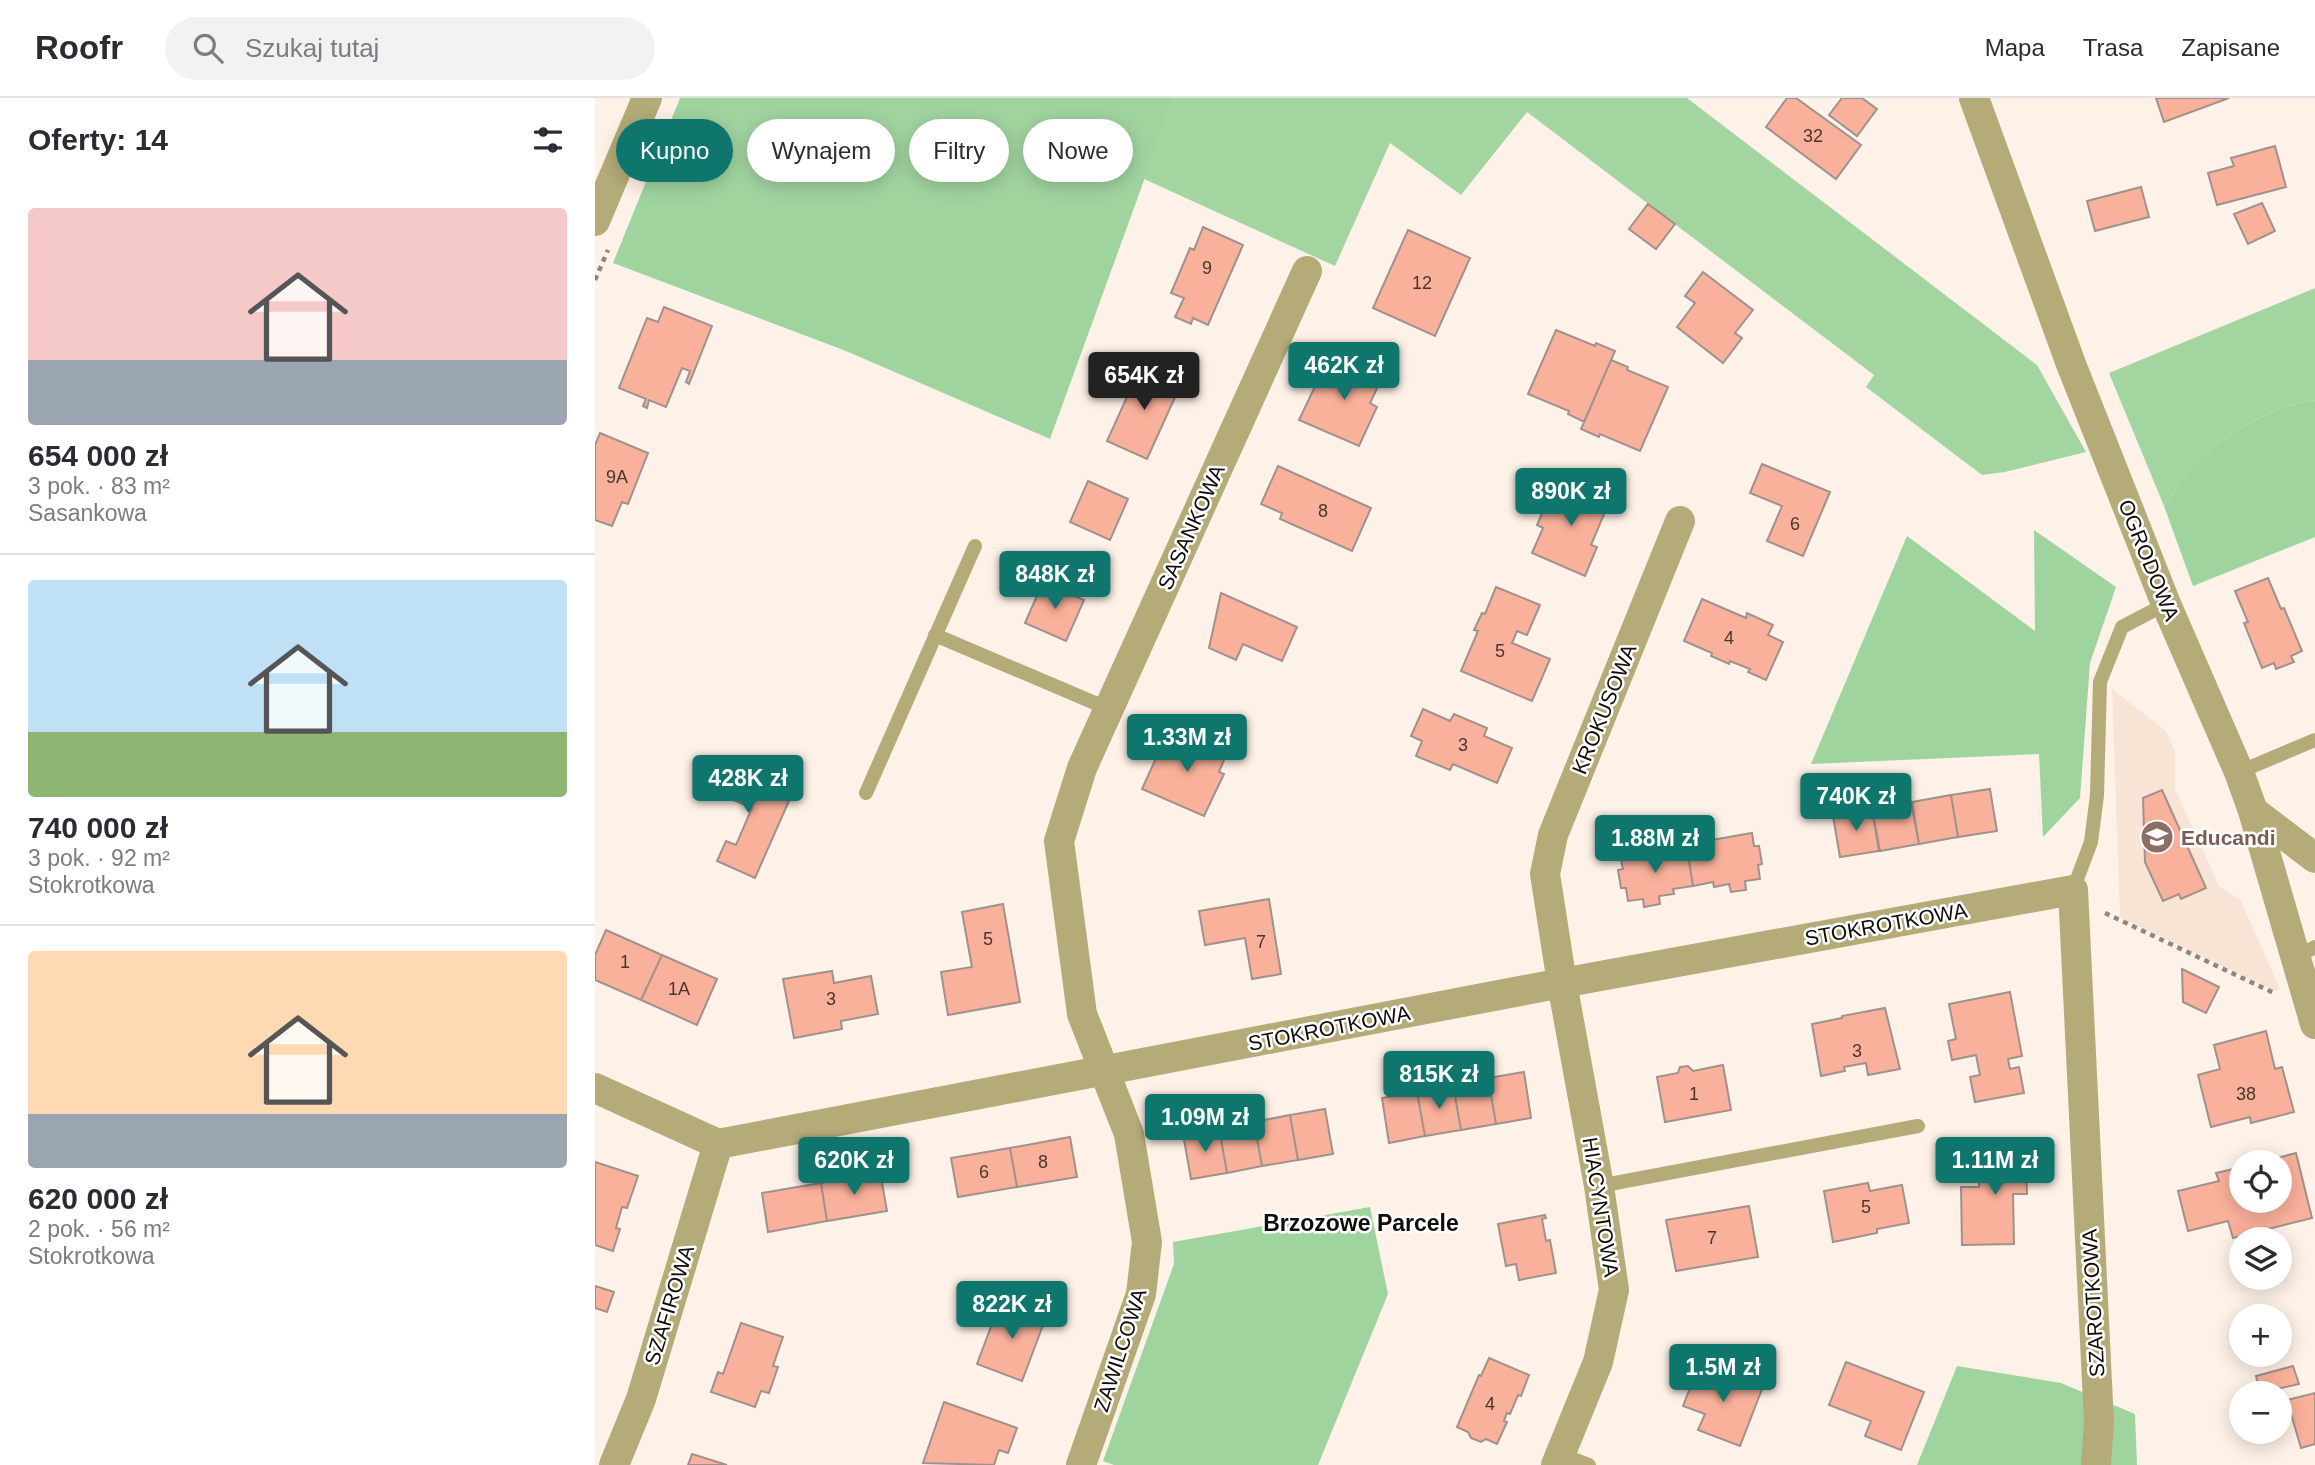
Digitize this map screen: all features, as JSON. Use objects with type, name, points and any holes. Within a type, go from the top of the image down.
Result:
[{"type":"street","points":[[595,220],[647,98]]},
{"type":"street","name":"OGRODOWA","points":[[1974,98],[2071,364],[2166,604],[2239,772],[2305,952],[2305,990],[2315,1024]]},
{"type":"street","name":"SASANKOWA","points":[[1103,1071],[1082,1014],[1059,841],[1082,768],[1307,271]]},
{"type":"street","name":"KROKUSOWA","points":[[1562,983],[1545,874],[1553,835],[1680,521]]},
{"type":"street","points":[[2253,811],[2315,858]]},
{"type":"street","name":"STOKROTKOWA","points":[[718,1144],[1562,983],[2073,894]]},
{"type":"street","name":"SZAROTKOWA","points":[[2073,894],[2099,1423],[2096,1465]]},
{"type":"street","name":"HIACYNTOWA","points":[[1558,1460],[1598,1362],[1614,1290],[1599,1186],[1562,983]]},
{"type":"street","name":"ZAWILCOWA","points":[[1081,1465],[1140,1294],[1147,1242],[1129,1133],[1103,1071]]},
{"type":"street","points":[[595,1088],[718,1144]]},
{"type":"street","name":"SZAFIROWA","points":[[614,1465],[641,1399],[718,1144]]},
{"type":"lane","points":[[866,793],[975,546]]},
{"type":"lane","points":[[2073,894],[2091,842],[2097,795],[2100,682],[2122,627],[2166,604]]},
{"type":"lane","points":[[936,635],[1109,709]]},
{"type":"lane","points":[[2239,772],[2315,740]]},
{"type":"lane","points":[[1599,1186],[1918,1126]]},
{"type":"lane","points":[[1558,1460],[1589,1465]]},
{"type":"path","points":[[2073,894],[2278,995],[2305,990]]},
{"type":"shaded area","name":"Educandi","points":[[2112,689],[2166,731],[2175,752],[2175,789],[2219,886],[2241,901],[2280,989],[2275,991],[2120,917]]},
{"type":"green space","points":[[680,98],[1174,98],[1050,439],[846,351],[613,263],[646,182],[733,182],[733,119],[671,119]]},
{"type":"green space","points":[[1174,98],[1687,98],[2037,365],[2086,452],[1982,475],[1866,387],[1874,375],[1527,112],[1461,195],[1390,143],[1335,266],[1144,179]]},
{"type":"green space","points":[[2315,288],[2315,400],[2269,414],[2211,448],[2195,463],[2164,506],[2109,373]]},
{"type":"green space","points":[[2315,400],[2315,537],[2193,586],[2164,506],[2195,463],[2211,448],[2269,414]]},
{"type":"green space","points":[[2034,530],[2116,587],[2090,663],[2080,798],[2043,837],[2039,754],[1811,764],[1907,536],[2035,631]]},
{"type":"green space","points":[[1370,1207],[1388,1294],[1318,1465],[1114,1465],[1103,1461],[1174,1264],[1173,1242]]},
{"type":"green space","points":[[1957,1366],[2061,1383],[2135,1414],[2137,1465],[1917,1465]]},
{"type":"building","points":[[1787,98],[1796,98],[1861,145],[1836,179],[1766,127]]},
{"type":"building","points":[[1842,98],[1862,98],[1877,109],[1857,136],[1829,115]]},
{"type":"building","points":[[2156,98],[2229,98],[2164,122]]},
{"type":"building","points":[[2275,146],[2286,187],[2217,205],[2208,173],[2234,166],[2231,158]]},
{"type":"building","points":[[2141,187],[2149,217],[2095,231],[2087,201]]},
{"type":"building","points":[[2262,203],[2275,231],[2248,244],[2234,214]]},
{"type":"building","points":[[1648,204],[1675,224],[1656,249],[1629,229]]},
{"type":"building","points":[[1203,227],[1243,245],[1208,325],[1193,318],[1191,324],[1175,317],[1184,298],[1171,293],[1190,248],[1194,250]]},
{"type":"building","points":[[1408,230],[1470,258],[1435,336],[1373,308]]},
{"type":"building","points":[[1703,272],[1753,310],[1735,333],[1742,338],[1723,363],[1677,327],[1695,303],[1685,296]]},
{"type":"building","points":[[664,307],[712,326],[689,384],[686,382],[690,371],[682,368],[666,407],[649,400],[647,408],[643,406],[646,399],[619,388],[647,318],[658,322]]},
{"type":"building","points":[[1556,330],[1615,351],[1584,422],[1568,414],[1569,411],[1528,394]]},
{"type":"building","points":[[1340,356],[1383,376],[1370,403],[1377,407],[1359,446],[1299,420],[1318,380],[1327,384]]},
{"type":"building","points":[[1611,360],[1628,367],[1627,370],[1668,387],[1640,451],[1581,429]]},
{"type":"building","points":[[1141,366],[1181,384],[1147,459],[1107,441]]},
{"type":"building","points":[[600,433],[648,453],[628,504],[622,502],[612,526],[595,520],[595,445]]},
{"type":"building","points":[[1762,464],[1830,492],[1803,556],[1767,541],[1782,506],[1750,493]]},
{"type":"building","points":[[1278,466],[1371,508],[1352,551],[1280,519],[1282,513],[1261,504]]},
{"type":"building","points":[[1563,480],[1610,500],[1591,545],[1597,547],[1585,576],[1532,553],[1543,528],[1537,525],[1546,504],[1552,507]]},
{"type":"building","points":[[1088,481],[1128,499],[1110,540],[1070,522]]},
{"type":"building","points":[[2268,578],[2302,651],[2291,656],[2294,662],[2276,669],[2274,663],[2262,668],[2235,591]]},
{"type":"building","points":[[1043,582],[1084,600],[1066,641],[1025,623]]},
{"type":"building","points":[[1496,587],[1540,605],[1527,635],[1517,631],[1512,643],[1550,659],[1532,701],[1461,671],[1478,631],[1474,630],[1482,613],[1485,614]]},
{"type":"building","points":[[1221,593],[1297,627],[1282,661],[1243,644],[1236,660],[1209,648]]},
{"type":"building","points":[[1702,599],[1746,618],[1747,613],[1773,625],[1768,635],[1783,642],[1766,680],[1748,672],[1750,669],[1730,661],[1729,664],[1684,641]]},
{"type":"building","points":[[1423,709],[1450,721],[1454,714],[1487,728],[1484,736],[1512,748],[1497,783],[1453,764],[1450,770],[1416,756],[1422,741],[1411,736]]},
{"type":"building","points":[[1181,732],[1227,753],[1219,772],[1224,774],[1204,816],[1142,789],[1162,745],[1172,751]]},
{"type":"building","points":[[711,759],[792,794],[755,878],[717,861],[726,841],[736,845],[752,808],[699,785]]},
{"type":"building","points":[[1990,789],[1997,831],[1958,837],[1951,795]]},
{"type":"building","points":[[2162,790],[2206,888],[2181,899],[2179,894],[2163,901],[2145,862],[2143,798]]},
{"type":"building","points":[[1951,795],[1958,837],[1919,844],[1912,802]]},
{"type":"building","points":[[1911,802],[1919,844],[1880,851],[1872,809]]},
{"type":"building","points":[[1872,809],[1879,851],[1840,857],[1833,816]]},
{"type":"building","points":[[1752,833],[1754,846],[1759,846],[1762,864],[1758,865],[1760,879],[1745,881],[1746,890],[1731,892],[1729,884],[1714,887],[1713,882],[1693,886],[1687,849],[1707,845],[1706,841]]},
{"type":"building","points":[[1666,848],[1667,852],[1687,849],[1693,886],[1673,889],[1674,894],[1659,896],[1660,904],[1644,907],[1643,899],[1628,901],[1626,888],[1621,888],[1618,870],[1623,869],[1620,856]]},
{"type":"building","points":[[1269,899],[1281,974],[1252,979],[1245,938],[1205,945],[1199,911]]},
{"type":"building","points":[[1003,904],[1020,1002],[948,1015],[941,972],[972,967],[962,912]]},
{"type":"building","points":[[606,930],[662,955],[641,1000],[595,980],[595,955]]},
{"type":"building","points":[[662,955],[717,979],[697,1025],[641,1000]]},
{"type":"building","points":[[2182,969],[2219,987],[2206,1013],[2183,1002]]},
{"type":"building","points":[[832,971],[834,983],[871,976],[878,1014],[841,1021],[842,1029],[794,1038],[783,979]]},
{"type":"building","points":[[2010,992],[2022,1056],[2008,1059],[2010,1069],[2019,1067],[2024,1093],[1975,1102],[1970,1077],[1980,1075],[1976,1055],[1952,1060],[1948,1041],[1956,1039],[1949,1004]]},
{"type":"building","points":[[1885,1008],[1900,1069],[1868,1075],[1866,1063],[1844,1067],[1845,1071],[1821,1076],[1812,1024]]},
{"type":"building","points":[[2266,1031],[2275,1069],[2282,1067],[2294,1112],[2251,1123],[2250,1117],[2211,1127],[2198,1075],[2220,1069],[2214,1045]]},
{"type":"building","points":[[1723,1065],[1731,1110],[1665,1122],[1657,1077],[1678,1073],[1680,1067],[1688,1066],[1693,1071]]},
{"type":"building","points":[[1524,1072],[1531,1118],[1496,1124],[1488,1078]]},
{"type":"building","points":[[1488,1078],[1496,1124],[1461,1130],[1453,1085]]},
{"type":"building","points":[[1453,1085],[1461,1130],[1425,1136],[1417,1092]]},
{"type":"building","points":[[1417,1092],[1425,1136],[1389,1143],[1382,1098]]},
{"type":"building","points":[[1325,1109],[1333,1154],[1298,1160],[1290,1115]]},
{"type":"building","points":[[1290,1115],[1298,1160],[1262,1166],[1254,1122]]},
{"type":"building","points":[[1254,1122],[1262,1166],[1227,1173],[1219,1128]]},
{"type":"building","points":[[1219,1128],[1227,1173],[1191,1179],[1183,1134]]},
{"type":"building","points":[[1070,1137],[1077,1177],[1017,1187],[1010,1148]]},
{"type":"building","points":[[1991,1141],[2026,1141],[2027,1194],[2013,1194],[2014,1244],[1962,1245],[1961,1187],[1979,1187],[1979,1176],[1991,1176]]},
{"type":"building","points":[[1010,1148],[1017,1187],[958,1197],[951,1158]]},
{"type":"building","points":[[2296,1153],[2312,1218],[2276,1227],[2230,1227],[2228,1221],[2188,1231],[2178,1191],[2219,1181],[2216,1173],[2229,1170],[2229,1213],[2292,1213],[2292,1154]]},
{"type":"building","points":[[595,1162],[638,1176],[627,1208],[622,1207],[616,1228],[620,1229],[613,1251],[595,1245]]},
{"type":"building","points":[[880,1172],[887,1211],[827,1221],[821,1183]]},
{"type":"building","points":[[821,1183],[827,1221],[768,1232],[762,1193]]},
{"type":"building","points":[[1868,1183],[1870,1191],[1902,1185],[1909,1223],[1833,1242],[1824,1191]]},
{"type":"building","points":[[1749,1206],[1758,1257],[1676,1271],[1666,1220]]},
{"type":"building","points":[[1545,1215],[1546,1218],[1542,1219],[1546,1241],[1550,1240],[1556,1273],[1519,1280],[1516,1264],[1506,1266],[1498,1224]]},
{"type":"building","points":[[595,1286],[614,1292],[607,1312],[595,1308]]},
{"type":"building","points":[[1001,1300],[1046,1317],[1022,1381],[977,1364]]},
{"type":"building","points":[[741,1323],[783,1337],[773,1366],[778,1367],[769,1393],[761,1391],[755,1407],[711,1392],[718,1372],[723,1374]]},
{"type":"building","points":[[1489,1358],[1529,1375],[1521,1396],[1518,1395],[1510,1414],[1507,1413],[1504,1421],[1507,1422],[1497,1444],[1486,1439],[1481,1442],[1471,1438],[1468,1432],[1457,1427]]},
{"type":"building","points":[[1846,1362],[1924,1392],[1901,1450],[1865,1436],[1871,1421],[1829,1405]]},
{"type":"building","points":[[1699,1365],[1762,1389],[1740,1446],[1698,1430],[1705,1414],[1683,1406]]},
{"type":"building","points":[[2292,1366],[2299,1384],[2292,1386],[2292,1381],[2257,1381],[2256,1376]]},
{"type":"building","points":[[2315,1393],[2315,1444],[2301,1448],[2292,1417],[2292,1399]]},
{"type":"building","points":[[944,1402],[1017,1428],[1008,1453],[999,1450],[994,1465],[923,1463]]},
{"type":"building","points":[[692,1454],[727,1465],[688,1465]]},
{"type":"place","name":"Educandi","points":[[2157,837]]},
{"type":"district","name":"Brzozowe Parcele","points":[[1361,1223]]}]
